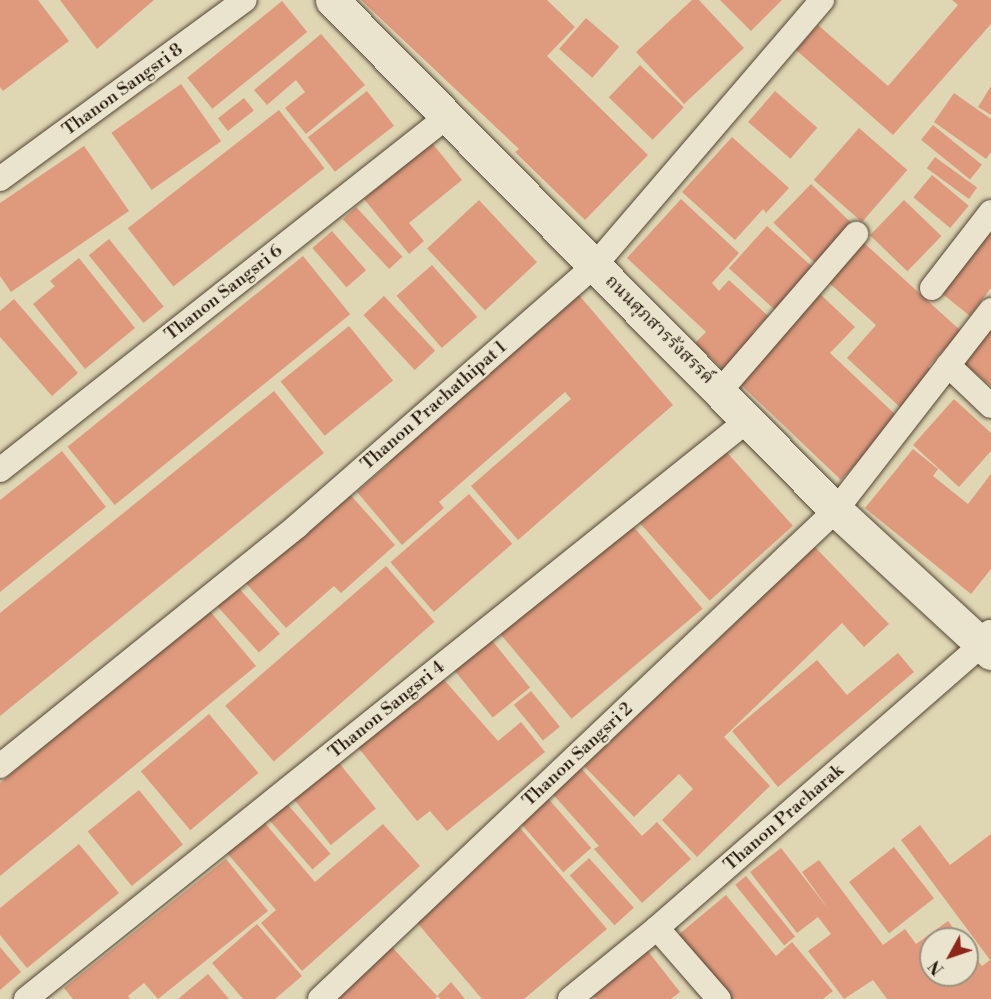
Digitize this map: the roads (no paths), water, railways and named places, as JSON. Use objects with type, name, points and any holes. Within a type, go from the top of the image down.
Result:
[{"type":"street","name":"Thanon Sangsri 8","points":[[0,179],[245,0]]},
{"type":"street","name":"ถนนศุภสารรังสรรค์","points":[[332,0],[836,510],[988,643]]},
{"type":"street","name":"Thanon Prachathipat 1","points":[[0,766],[297,526],[595,265],[822,0]]},
{"type":"street","name":"Thanon Sangsri 6","points":[[0,470],[448,116]]},
{"type":"street","points":[[932,288],[991,212]]},
{"type":"street","points":[[720,392],[856,234]]},
{"type":"street","name":"Thanon Sangsri 2","points":[[320,999],[836,510],[991,310]]},
{"type":"street","points":[[948,364],[991,406]]},
{"type":"street","name":"Thanon Sangsri 4","points":[[26,999],[748,420]]},
{"type":"street","name":"Thanon Pracharak","points":[[570,999],[657,928],[988,643]]},
{"type":"street","points":[[657,928],[719,999]]}]
